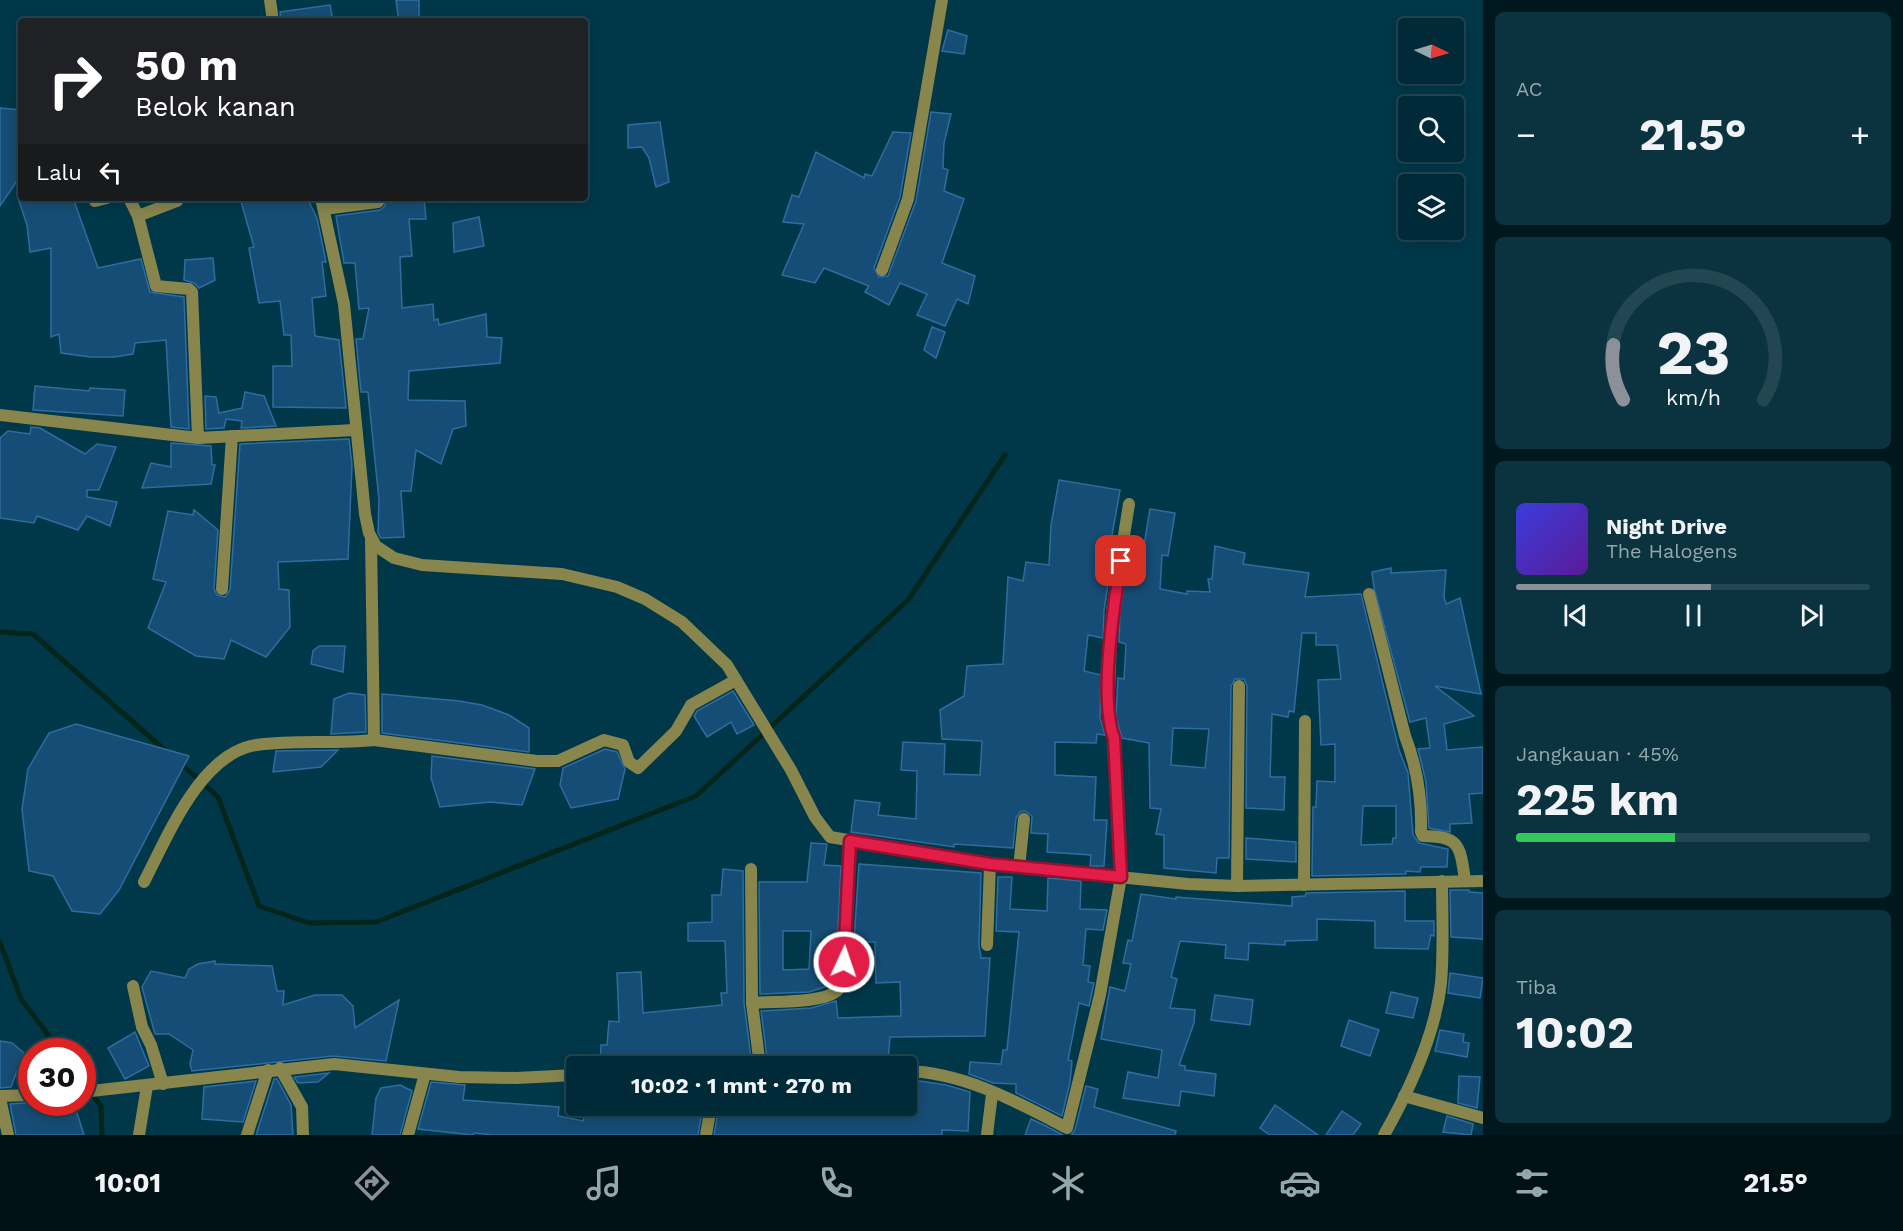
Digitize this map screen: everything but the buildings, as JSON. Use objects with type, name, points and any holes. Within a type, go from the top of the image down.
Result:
[{"type":"street","points":[[270,0],[273,18]]},
{"type":"street","points":[[882,270],[908,199],[942,0]]},
{"type":"street","points":[[130,201],[138,216],[156,286],[192,292],[198,438]]},
{"type":"street","points":[[138,216],[176,201]]},
{"type":"street","points":[[375,740],[371,537],[365,514],[355,430],[344,304],[323,204],[378,202]]},
{"type":"street","points":[[0,415],[198,438],[355,430]]},
{"type":"street","points":[[222,589],[232,436]]},
{"type":"street","points":[[917,1071],[935,1072],[1019,1104],[1066,1131],[1100,995],[1121,877],[1114,738],[1108,718],[1112,611],[1129,504]]},
{"type":"street","points":[[371,537],[386,555],[408,562],[532,571],[617,587],[645,599],[682,622],[716,652],[736,680],[791,770],[824,832],[832,838],[1019,868],[1237,886],[1483,880]]},
{"type":"street","points":[[1369,594],[1405,736],[1413,756],[1421,794],[1423,836],[1440,836],[1455,842],[1461,853],[1465,880]]},
{"type":"street","points":[[144,882],[193,794],[221,760],[237,750],[255,746],[375,740],[466,753],[558,761],[604,740],[623,745],[629,762],[638,768],[676,731],[691,705],[736,680]]},
{"type":"street","points":[[1237,886],[1239,686]]},
{"type":"street","points":[[1304,885],[1305,721]]},
{"type":"street","points":[[1019,868],[1024,819]]},
{"type":"street","points":[[752,1003],[811,999],[829,996],[838,990],[844,970],[850,841]]},
{"type":"street","points":[[987,945],[990,864]]},
{"type":"street","points":[[751,869],[752,1003],[759,1056]]},
{"type":"street","points":[[1384,1135],[1404,1096],[1433,1021],[1440,984],[1442,881]]},
{"type":"street","points":[[133,986],[142,1026],[152,1045],[163,1084]]},
{"type":"street","points":[[96,1091],[274,1069],[334,1064],[425,1074],[516,1078],[566,1076]]},
{"type":"street","points":[[248,1135],[274,1069]]},
{"type":"street","points":[[274,1069],[302,1107],[303,1135]]},
{"type":"street","points":[[408,1135],[425,1074]]},
{"type":"street","points":[[139,1135],[147,1086]]},
{"type":"street","points":[[987,1135],[992,1094]]},
{"type":"street","points":[[8,1135],[0,1097],[18,1096]]},
{"type":"street","points":[[1404,1096],[1483,1119]]},
{"type":"street","points":[[706,1135],[709,1116]]},
{"type":"waterway","points":[[179,762],[218,797],[259,906],[309,923],[376,922],[696,796],[908,600],[1005,455]]},
{"type":"waterway","points":[[0,632],[33,634],[167,752]]},
{"type":"waterway","points":[[0,942],[21,999],[50,1038]]},
{"type":"waterway","points":[[96,1099],[101,1106],[102,1135]]},
{"type":"route","points":[[844,962],[850,841],[1019,868],[1121,877],[1120,816],[1114,766],[1114,738],[1108,718],[1112,611],[1121,561]]}]
